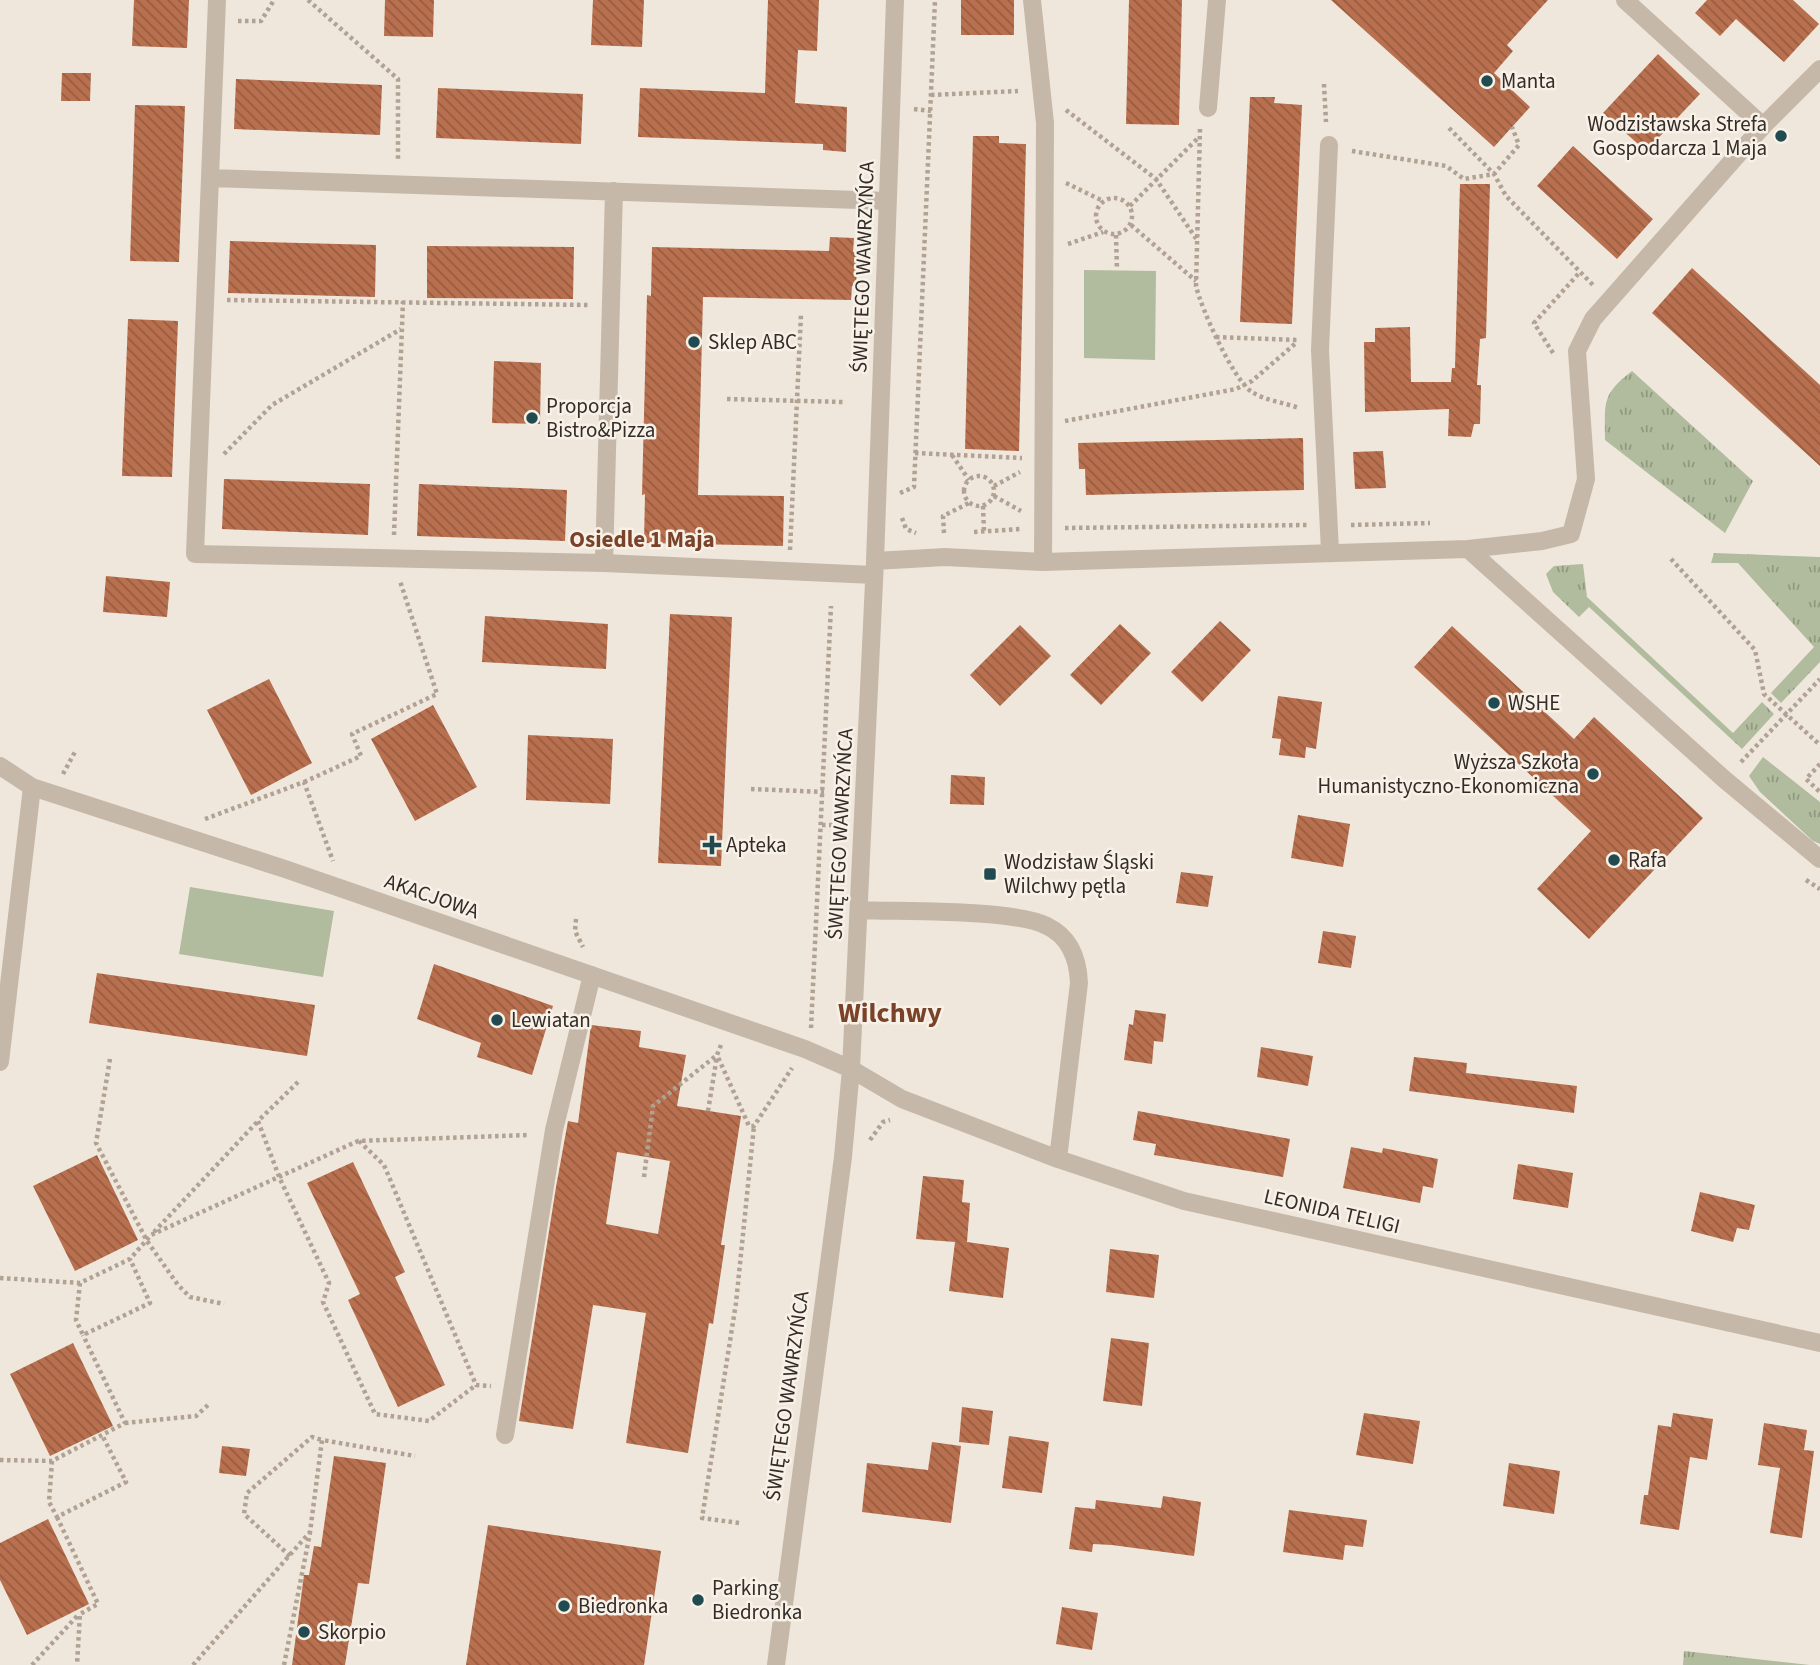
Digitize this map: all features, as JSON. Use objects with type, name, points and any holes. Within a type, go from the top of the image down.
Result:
[{"type":"street","points":[[217,0],[195,554],[874,568],[945,556],[1043,562],[1330,551],[1468,549],[1542,541],[1571,534],[1586,479],[1577,351],[1592,319],[1763,126],[1820,69]]},
{"type":"street","name":"ŚWIĘTEGO WAWRZYŃCA","points":[[776,1665],[843,1157],[851,1069],[860,910],[895,0]]},
{"type":"street","points":[[1032,0],[1045,123],[1046,425],[1038,529],[1043,562]]},
{"type":"street","points":[[1208,108],[1217,0]]},
{"type":"street","points":[[1625,0],[1763,126]]},
{"type":"street","points":[[1329,145],[1320,340],[1330,551]]},
{"type":"street","points":[[210,178],[888,201]]},
{"type":"street","points":[[604,563],[614,191]]},
{"type":"street","points":[[1468,549],[1724,779],[1820,859]]},
{"type":"street","name":"AKACJOWA","points":[[0,766],[32,787],[285,869],[805,1049],[851,1069]]},
{"type":"street","points":[[1,1054],[32,787]]},
{"type":"street","points":[[860,910],[1010,917],[1046,925],[1062,936],[1078,965],[1079,983],[1058,1159]]},
{"type":"street","points":[[505,1435],[554,1130],[592,975]]},
{"type":"street","name":"LEONIDA TELIGI","points":[[851,1069],[902,1099],[1058,1159],[1184,1201],[1820,1343]]},
{"type":"path","points":[[216,20],[261,21],[274,0]]},
{"type":"path","points":[[308,0],[398,79],[398,184]]},
{"type":"path","points":[[898,494],[914,487],[935,0]]},
{"type":"path","points":[[1324,85],[1329,145],[1368,156],[1446,166],[1464,179],[1494,174],[1519,145],[1512,127]]},
{"type":"path","points":[[931,95],[1040,92],[1156,179],[1197,240]]},
{"type":"path","points":[[1208,108],[1201,107],[1200,136],[1196,281],[1202,310],[1215,337],[1252,392],[1323,416]]},
{"type":"path","points":[[913,109],[931,111]]},
{"type":"path","points":[[1449,128],[1494,174],[1506,196],[1609,301]]},
{"type":"path","points":[[1196,281],[1131,225],[1130,206],[1200,136]]},
{"type":"path","points":[[1045,173],[1103,201],[1120,199],[1130,206]]},
{"type":"path","points":[[1103,201],[1095,217],[1104,232]]},
{"type":"path","points":[[1045,251],[1104,232],[1116,235],[1131,225]]},
{"type":"path","points":[[1116,235],[1117,270]]},
{"type":"path","points":[[1554,366],[1553,352],[1534,323],[1580,272]]},
{"type":"path","points":[[205,299],[611,306]]},
{"type":"path","points":[[801,314],[799,401],[789,550],[802,551]]},
{"type":"path","points":[[198,481],[272,405],[401,328]]},
{"type":"path","points":[[1215,337],[1320,340]]},
{"type":"path","points":[[1046,425],[1173,402],[1245,385],[1299,340]]},
{"type":"path","points":[[727,399],[843,402]]},
{"type":"path","points":[[915,453],[1030,458]]},
{"type":"path","points":[[952,454],[969,480]]},
{"type":"path","points":[[969,503],[964,489],[969,480],[978,476],[988,479],[994,486],[994,496],[983,506]]},
{"type":"path","points":[[994,496],[1032,517],[1038,529]]},
{"type":"path","points":[[944,533],[943,516],[969,503],[983,506]]},
{"type":"path","points":[[983,506],[984,531]]},
{"type":"path","points":[[898,508],[906,529],[924,533]]},
{"type":"path","points":[[970,532],[1443,523]]},
{"type":"path","points":[[934,533],[957,533]]},
{"type":"path","points":[[1671,559],[1755,650],[1763,694],[1820,745]]},
{"type":"path","points":[[798,1024],[812,1028],[831,606]]},
{"type":"path","points":[[1724,779],[1820,679]]},
{"type":"path","points":[[59,781],[76,750]]},
{"type":"path","points":[[1820,764],[1806,779],[1820,792]]},
{"type":"path","points":[[200,820],[304,782],[337,874]]},
{"type":"path","points":[[751,789],[824,792]]},
{"type":"path","points":[[576,919],[575,931],[584,948],[591,954]]},
{"type":"path","points":[[711,1037],[734,1046]]},
{"type":"path","points":[[708,1111],[717,1055],[723,1042]]},
{"type":"path","points":[[717,1055],[749,1126],[754,1126]]},
{"type":"path","points":[[644,1177],[653,1106],[717,1055]]},
{"type":"path","points":[[110,1059],[96,1143],[147,1241],[190,1297],[224,1304]]},
{"type":"path","points":[[781,1063],[800,1070]]},
{"type":"path","points":[[739,1523],[702,1518],[736,1303],[754,1126],[793,1068]]},
{"type":"path","points":[[0,1278],[80,1283],[130,1259],[258,1121],[298,1082]]},
{"type":"path","points":[[866,1151],[873,1132],[883,1122],[896,1118]]},
{"type":"path","points":[[258,1121],[280,1179],[329,1283],[323,1302],[375,1414],[429,1422],[476,1385],[513,1387]]},
{"type":"path","points":[[151,1235],[280,1179],[358,1141],[517,1137],[554,1130]]},
{"type":"path","points":[[358,1141],[384,1165],[476,1385]]},
{"type":"path","points":[[83,1335],[150,1303],[130,1259]]},
{"type":"path","points":[[80,1283],[76,1320],[125,1423]]},
{"type":"path","points":[[0,1460],[52,1461],[125,1423],[196,1416],[208,1405]]},
{"type":"path","points":[[57,1517],[126,1482],[102,1435]]},
{"type":"path","points":[[290,1556],[244,1514],[247,1493],[312,1437],[415,1456]]},
{"type":"path","points":[[284,1665],[310,1532],[322,1440]]},
{"type":"path","points":[[32,1665],[80,1614],[98,1604],[49,1502],[52,1461]]},
{"type":"path","points":[[193,1665],[310,1532]]},
{"type":"path","points":[[77,1665],[80,1614]]},
{"type":"green space","points":[[1084,270],[1156,271],[1155,360],[1084,358]]},
{"type":"green space","points":[[1632,371],[1753,481],[1725,533],[1605,440],[1607,401],[1615,387]]},
{"type":"green space","points":[[1714,553],[1820,557],[1820,662],[1781,703],[1771,693],[1814,647],[1738,563],[1711,563]]},
{"type":"green space","points":[[1583,564],[1587,597],[1733,733],[1762,702],[1774,714],[1742,749],[1589,607],[1579,617],[1553,592],[1546,574],[1554,566]]},
{"type":"green space","points":[[1763,757],[1820,802],[1820,844],[1813,841],[1760,792],[1749,776]]},
{"type":"green space","points":[[190,887],[334,911],[323,977],[179,954]]},
{"type":"green space","points":[[1684,1651],[1810,1665],[1683,1665]]},
{"type":"building","points":[[134,0],[189,0],[187,48],[132,46]]},
{"type":"building","points":[[385,0],[434,0],[433,37],[384,36]]},
{"type":"building","points":[[593,0],[644,0],[642,47],[591,45]]},
{"type":"building","points":[[768,0],[819,0],[817,51],[798,50],[795,103],[847,107],[846,152],[823,150],[823,144],[638,137],[640,88],[765,93]]},
{"type":"building","points":[[961,0],[1014,0],[1014,35],[961,35]]},
{"type":"building","points":[[1129,0],[1182,0],[1179,125],[1126,124]]},
{"type":"building","points":[[1331,0],[1548,0],[1507,45],[1513,51],[1494,73],[1530,107],[1494,147]]},
{"type":"building","points":[[1707,0],[1793,0],[1819,24],[1784,62],[1736,19],[1720,36],[1695,13]]},
{"type":"building","points":[[1658,54],[1700,94],[1646,151],[1603,113]]},
{"type":"building","points":[[62,73],[91,73],[90,101],[61,101]]},
{"type":"building","points":[[236,79],[382,85],[380,135],[234,129]]},
{"type":"building","points":[[438,88],[583,94],[581,144],[436,138]]},
{"type":"building","points":[[1250,97],[1275,97],[1274,103],[1302,105],[1292,324],[1240,322]]},
{"type":"building","points":[[135,105],[185,106],[179,262],[130,261]]},
{"type":"building","points":[[973,136],[999,136],[999,143],[1026,144],[1019,451],[965,449]]},
{"type":"building","points":[[1573,146],[1653,219],[1617,259],[1537,186]]},
{"type":"building","points":[[1460,184],[1490,184],[1486,338],[1480,339],[1477,385],[1481,385],[1480,424],[1474,424],[1471,437],[1448,436],[1449,409],[1365,412],[1364,342],[1375,342],[1375,328],[1410,327],[1411,382],[1451,382],[1452,368],[1455,368]]},
{"type":"building","points":[[830,237],[854,238],[853,252],[858,252],[856,286],[852,286],[851,300],[703,297],[698,495],[784,496],[783,546],[644,543],[645,494],[642,495],[647,295],[651,296],[652,247],[829,251]]},
{"type":"building","points":[[230,241],[376,245],[375,297],[228,293]]},
{"type":"building","points":[[427,246],[574,247],[573,299],[427,298]]},
{"type":"building","points":[[1692,268],[1820,385],[1820,466],[1652,313]]},
{"type":"building","points":[[128,319],[178,321],[172,477],[122,476]]},
{"type":"building","points":[[494,361],[541,363],[540,424],[492,423]]},
{"type":"building","points":[[1303,438],[1304,490],[1086,495],[1085,469],[1079,469],[1078,443]]},
{"type":"building","points":[[1383,451],[1386,488],[1355,489],[1353,452]]},
{"type":"building","points":[[224,479],[370,484],[368,535],[222,529]]},
{"type":"building","points":[[419,484],[567,490],[565,541],[417,536]]},
{"type":"building","points":[[106,576],[170,582],[167,617],[103,612]]},
{"type":"building","points":[[670,614],[732,617],[721,866],[658,863]]},
{"type":"building","points":[[485,616],[608,624],[606,669],[482,662]]},
{"type":"building","points":[[1220,621],[1251,650],[1202,702],[1171,672]]},
{"type":"building","points":[[1120,624],[1151,653],[1101,705],[1070,675]]},
{"type":"building","points":[[1020,625],[1051,656],[1000,706],[970,675]]},
{"type":"building","points":[[1452,626],[1574,739],[1594,717],[1703,818],[1589,939],[1537,889],[1591,831],[1414,667]]},
{"type":"building","points":[[269,679],[312,763],[251,795],[207,710]]},
{"type":"building","points":[[1278,696],[1322,702],[1316,749],[1306,747],[1305,758],[1279,755],[1281,739],[1272,738]]},
{"type":"building","points":[[433,705],[477,787],[415,821],[371,739]]},
{"type":"building","points":[[528,735],[613,739],[610,804],[526,800]]},
{"type":"building","points":[[951,775],[985,777],[984,805],[950,804]]},
{"type":"building","points":[[1298,815],[1350,824],[1343,867],[1291,858]]},
{"type":"building","points":[[1181,872],[1213,876],[1208,907],[1176,903]]},
{"type":"building","points":[[1323,931],[1356,936],[1351,968],[1318,963]]},
{"type":"building","points":[[434,964],[553,1006],[532,1075],[477,1057],[481,1043],[417,1019]]},
{"type":"building","points":[[97,973],[315,1005],[307,1056],[89,1023]]},
{"type":"building","points":[[1135,1010],[1166,1014],[1163,1042],[1154,1041],[1152,1064],[1124,1060],[1129,1024],[1133,1025]]},
{"type":"building","points":[[591,1025],[641,1031],[639,1047],[686,1055],[677,1106],[741,1116],[721,1245],[725,1245],[713,1324],[709,1323],[688,1453],[626,1443],[646,1313],[593,1305],[573,1429],[519,1421],[568,1121],[578,1123]],"holes":[[[617,1152],[670,1161],[658,1234],[606,1224]]]},
{"type":"building","points":[[1261,1047],[1313,1056],[1308,1086],[1257,1077]]},
{"type":"building","points":[[1414,1057],[1467,1063],[1466,1073],[1577,1086],[1574,1113],[1409,1091]]},
{"type":"building","points":[[1138,1111],[1290,1139],[1283,1177],[1154,1155],[1156,1144],[1133,1140]]},
{"type":"building","points":[[1351,1147],[1382,1153],[1383,1148],[1438,1159],[1433,1188],[1423,1186],[1420,1203],[1343,1188]]},
{"type":"building","points":[[97,1155],[138,1240],[75,1271],[33,1186]]},
{"type":"building","points":[[353,1162],[405,1272],[395,1277],[445,1385],[398,1407],[348,1300],[360,1294],[307,1183]]},
{"type":"building","points":[[1518,1164],[1573,1173],[1568,1208],[1513,1199]]},
{"type":"building","points":[[923,1176],[964,1180],[962,1202],[970,1203],[967,1242],[1009,1248],[1003,1298],[949,1291],[955,1242],[916,1239]]},
{"type":"building","points":[[1700,1192],[1755,1205],[1749,1230],[1737,1228],[1733,1242],[1691,1231]]},
{"type":"building","points":[[1110,1249],[1159,1255],[1154,1298],[1106,1292]]},
{"type":"building","points":[[1111,1338],[1149,1343],[1142,1406],[1103,1401]]},
{"type":"building","points":[[73,1343],[113,1426],[50,1456],[10,1374]]},
{"type":"building","points":[[962,1407],[993,1411],[989,1445],[959,1442]]},
{"type":"building","points":[[1364,1413],[1420,1421],[1413,1464],[1356,1455]]},
{"type":"building","points":[[1673,1413],[1713,1419],[1707,1460],[1690,1457],[1679,1530],[1640,1524],[1644,1495],[1648,1495],[1658,1425],[1671,1427]]},
{"type":"building","points":[[1764,1423],[1807,1430],[1804,1450],[1814,1451],[1802,1538],[1770,1533],[1780,1468],[1758,1465]]},
{"type":"building","points":[[1009,1436],[1049,1442],[1042,1493],[1002,1488]]},
{"type":"building","points":[[932,1442],[961,1446],[951,1523],[862,1512],[867,1463],[928,1470]]},
{"type":"building","points":[[222,1446],[250,1449],[246,1476],[219,1473]]},
{"type":"building","points":[[334,1456],[386,1463],[369,1584],[358,1583],[345,1665],[292,1665],[304,1575],[309,1575],[314,1546],[321,1547]]},
{"type":"building","points":[[1509,1463],[1560,1471],[1554,1514],[1503,1506]]},
{"type":"building","points":[[1163,1496],[1201,1502],[1194,1556],[1112,1545],[1093,1544],[1092,1552],[1069,1549],[1075,1507],[1095,1509],[1096,1500],[1161,1508]]},
{"type":"building","points":[[1289,1510],[1367,1520],[1363,1547],[1345,1545],[1343,1560],[1283,1552]]},
{"type":"building","points":[[48,1519],[89,1604],[27,1635],[0,1580],[0,1543]]},
{"type":"building","name":"Biedronka","points":[[488,1525],[661,1551],[644,1665],[466,1665]]},
{"type":"building","points":[[1062,1607],[1098,1613],[1092,1650],[1056,1644]]},
{"type":"place","name":"Manta","points":[[1487,81]]},
{"type":"place","name":"Wodzisławska Strefa Gospodarcza 1 Maja","points":[[1781,136]]},
{"type":"place","name":"Sklep ABC","points":[[694,342]]},
{"type":"place","name":"Proporcja Bistro&Pizza","points":[[532,418]]},
{"type":"place","name":"WSHE","points":[[1494,703]]},
{"type":"place","name":"Wyższa Szkoła Humanistyczno-Ekonomiczna","points":[[1593,774]]},
{"type":"place","name":"Apteka","points":[[712,845]]},
{"type":"place","name":"Rafa","points":[[1614,860]]},
{"type":"place","name":"Wodzisław Śląski Wilchwy pętla","points":[[990,874]]},
{"type":"place","name":"Lewiatan","points":[[497,1020]]},
{"type":"place","name":"Parking Biedronka","points":[[698,1600]]},
{"type":"place","name":"Biedronka","points":[[564,1606]]},
{"type":"place","name":"Skorpio","points":[[304,1632]]},
{"type":"district","name":"Osiedle 1 Maja","points":[[642,539]]},
{"type":"district","name":"Wilchwy","points":[[890,1013]]}]
